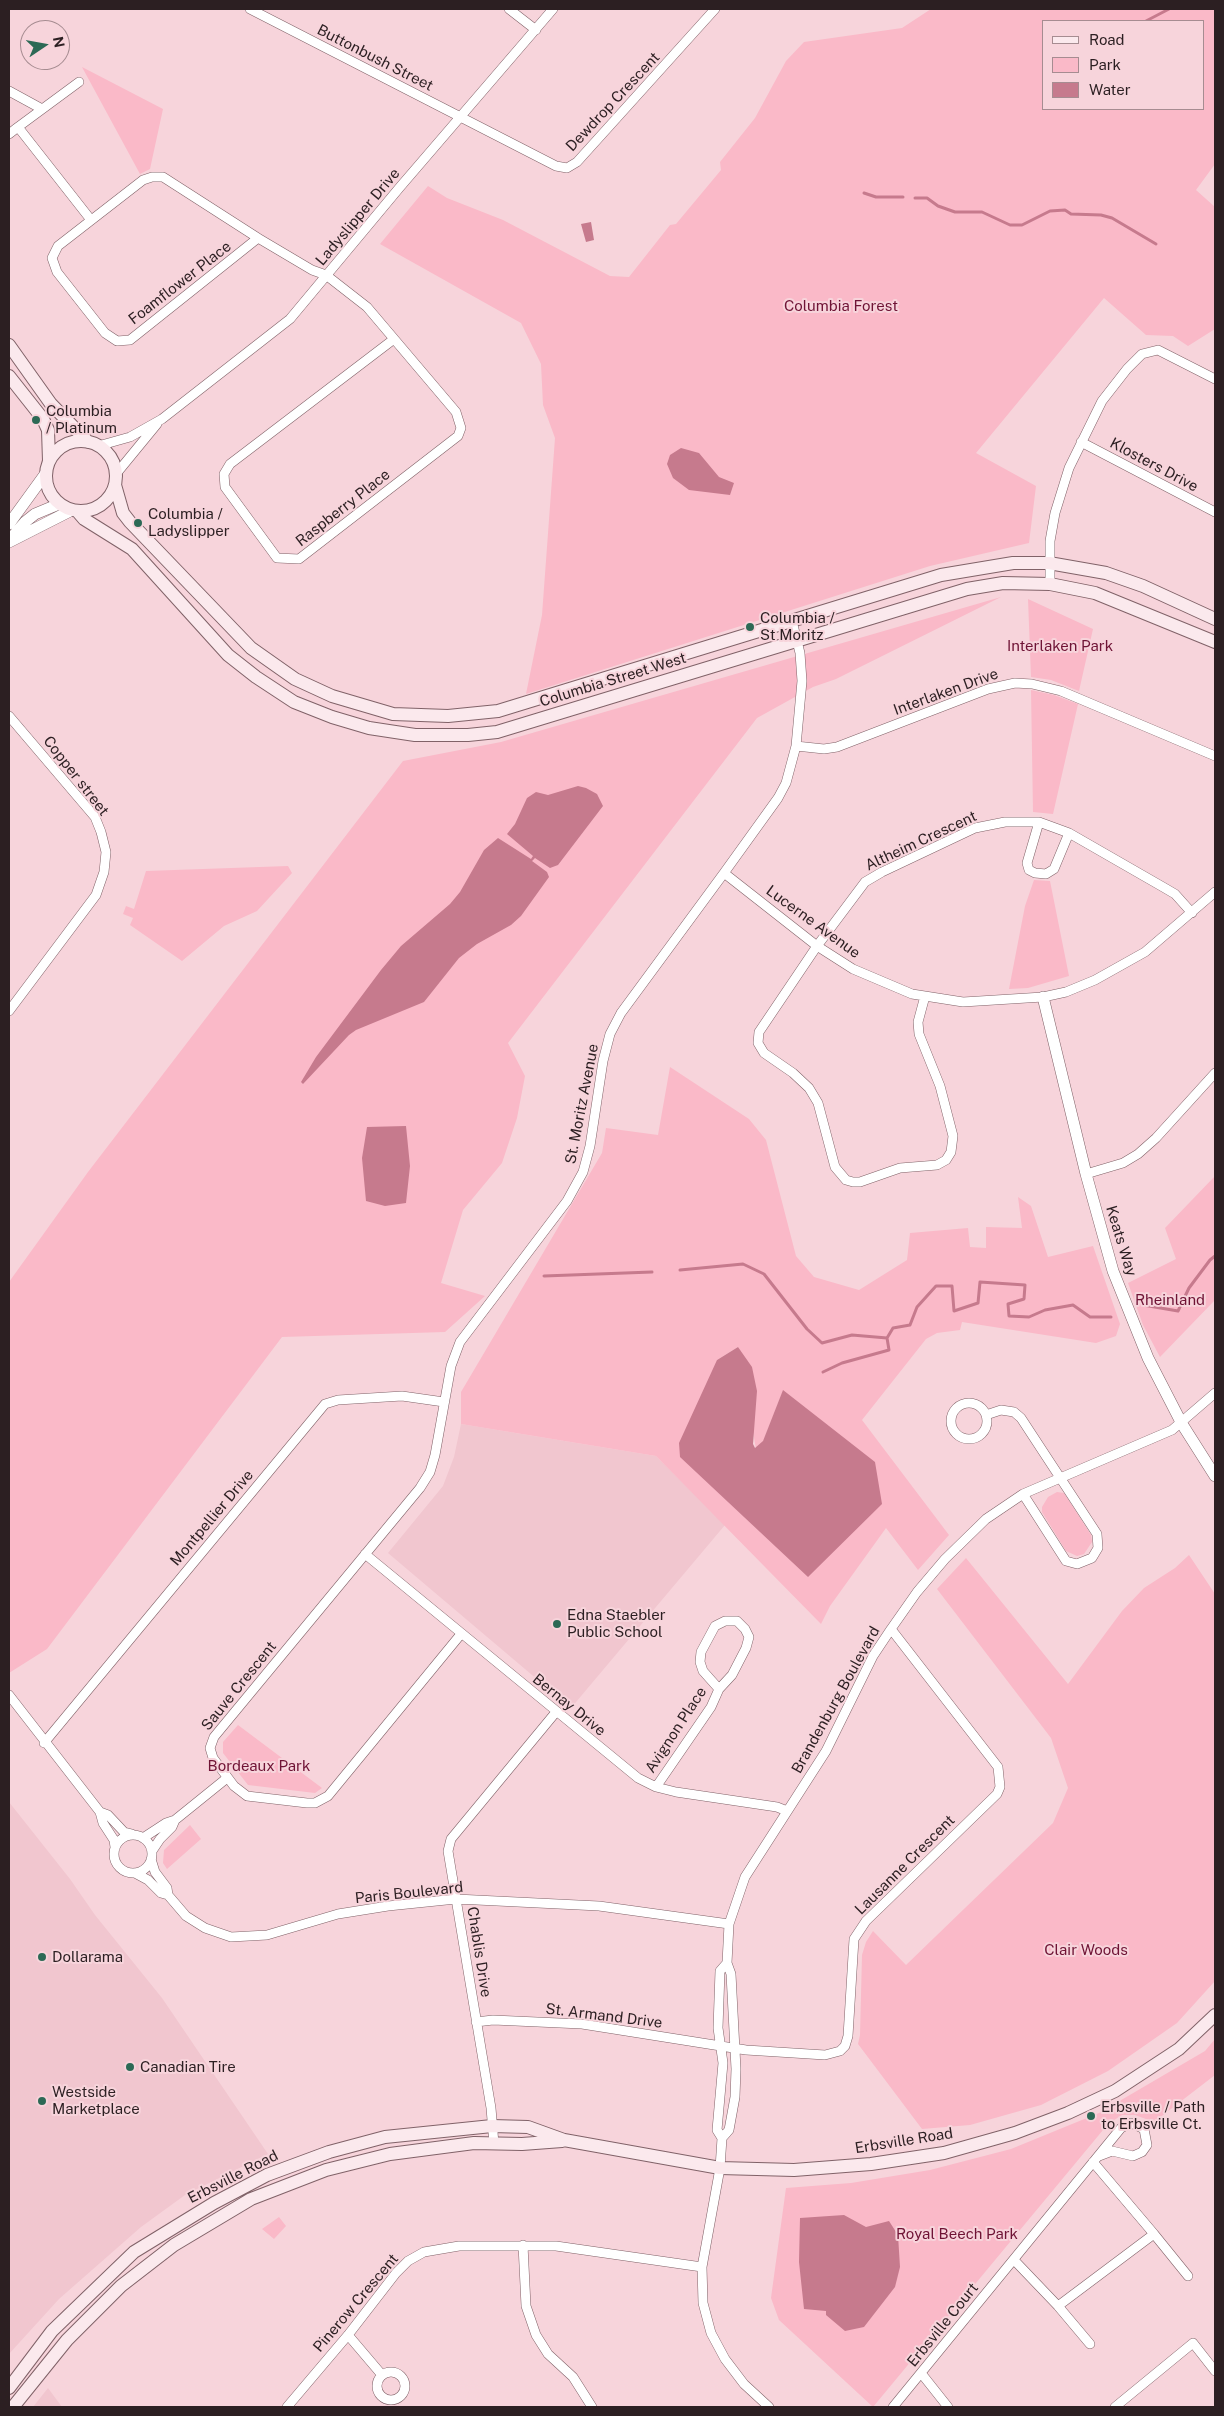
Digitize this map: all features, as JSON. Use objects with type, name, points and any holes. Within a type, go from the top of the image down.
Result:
[{"type":"main road","points":[[9,345],[51,404],[93,444],[107,453],[113,463],[115,480],[110,496],[102,504],[93,510],[75,511],[59,504],[51,495],[47,484],[48,430],[43,419],[9,376]]},
{"type":"main road","points":[[48,467],[56,452],[66,445],[76,442],[93,444]]},
{"type":"main road","name":"Columbia Street West","points":[[115,480],[123,513],[130,522],[251,648],[295,679],[332,696],[393,714],[448,716],[498,711],[941,575],[1013,563],[1049,563],[1106,573],[1143,586],[1215,619]]},
{"type":"main road","name":"Columbia Street West","points":[[75,511],[84,519],[116,537],[132,549],[228,655],[256,677],[294,702],[369,728],[415,735],[468,735],[497,732],[967,589],[1003,583],[1050,584],[1095,592],[1215,642]]},
{"type":"main road","name":"Erbsville Road","points":[[10,2384],[52,2331],[134,2252],[214,2203],[267,2175],[329,2152],[385,2137],[492,2126],[528,2127],[564,2140],[720,2168],[794,2170],[870,2164],[944,2153],[1015,2133],[1068,2113],[1135,2079],[1179,2049],[1215,2015]]},
{"type":"main road","name":"Erbsville Road","points":[[13,2407],[67,2340],[121,2286],[174,2245],[245,2202],[276,2188],[326,2170],[390,2154],[450,2146],[522,2144],[564,2140]]},
{"type":"street","name":"Buttonbush Street","points":[[250,9],[461,117]]},
{"type":"street","points":[[509,9],[536,30]]},
{"type":"street","name":"Ladyslipper Drive","points":[[93,444],[130,437],[162,419],[290,319],[553,9]]},
{"type":"street","name":"Dewdrop Crescent","points":[[461,117],[556,166],[568,168],[573,165],[698,31],[715,9]]},
{"type":"street","points":[[9,134],[79,82]]},
{"type":"street","points":[[9,91],[42,109]]},
{"type":"street","points":[[18,128],[91,220]]},
{"type":"street","name":"Foamflower Place","points":[[258,238],[130,340],[117,341],[105,333],[57,272],[52,258],[58,246],[144,180],[152,176],[163,177],[258,238],[312,270],[326,275]]},
{"type":"street","name":"Raspberry Place","points":[[326,275],[367,307],[456,412],[461,428],[458,436],[299,559],[277,558],[225,487],[224,474],[230,464],[394,339]]},
{"type":"street","points":[[1050,584],[1050,541],[1060,496],[1080,442],[1102,401],[1127,369],[1145,352],[1158,350],[1215,379]]},
{"type":"street","name":"Ladyslipper Drive","points":[[115,480],[162,419]]},
{"type":"street","name":"Klosters Drive","points":[[1080,442],[1215,512]]},
{"type":"street","points":[[9,524],[48,467]]},
{"type":"street","points":[[9,541],[25,522],[35,514],[59,504]]},
{"type":"street","points":[[9,541],[75,511]]},
{"type":"street","name":"St. Moritz Avenue","points":[[365,1554],[420,1488],[430,1472],[435,1455],[451,1366],[460,1342],[567,1201],[583,1172],[590,1146],[603,1061],[610,1034],[621,1013],[778,798],[792,766],[796,746],[802,681],[798,641],[792,621]]},
{"type":"street","name":"Interlaken Drive","points":[[796,746],[824,749],[850,744],[988,689],[1015,683],[1032,684],[1061,691],[1215,756]]},
{"type":"street","name":"Copper street","points":[[9,716],[95,817],[106,852],[104,872],[96,895],[9,1011]]},
{"type":"street","name":"Altheim Crescent","points":[[924,996],[918,1022],[919,1034],[940,1086],[953,1136],[951,1152],[946,1160],[937,1164],[900,1168],[853,1182],[846,1180],[835,1167],[818,1103],[809,1088],[793,1072],[764,1052],[758,1043],[759,1032],[817,946],[858,890],[882,872],[984,825],[1011,821],[1039,822],[1069,832],[1175,894],[1192,913]]},
{"type":"street","points":[[1039,822],[1027,864],[1029,870],[1035,873],[1046,874],[1054,869],[1069,832]]},
{"type":"street","name":"Lucerne Avenue","points":[[724,873],[817,946],[853,969],[875,980],[924,996],[963,1002],[1043,997],[1066,992],[1094,980],[1145,952],[1215,892]]},
{"type":"street","name":"Keats Way","points":[[1043,997],[1086,1174],[1114,1271],[1148,1358],[1182,1424],[1215,1476]]},
{"type":"street","points":[[1086,1174],[1123,1163],[1138,1154],[1156,1138],[1215,1074]]},
{"type":"street","name":"Brandenburg Boulevard","points":[[722,2138],[729,2130],[735,2097],[727,2047],[730,1974],[727,1963],[730,1924],[745,1877],[826,1751],[874,1656],[891,1629],[917,1592],[945,1560],[986,1519],[1023,1494],[1182,1424],[1215,1393]]},
{"type":"street","name":"Montpellier Drive","points":[[44,1743],[322,1407],[338,1400],[402,1396],[444,1402]]},
{"type":"street","points":[[962,1404],[973,1404],[983,1410],[986,1415],[986,1427],[978,1436],[966,1439],[960,1437],[952,1428],[951,1422],[954,1412],[962,1404]]},
{"type":"street","points":[[986,1415],[1001,1410],[1014,1412],[1021,1418],[1059,1479],[1097,1534],[1096,1554],[1083,1563],[1066,1561],[1023,1494]]},
{"type":"street","name":"Bernay Drive","points":[[365,1554],[638,1778],[656,1787],[776,1806],[787,1811]]},
{"type":"street","name":"Sauve Crescent","points":[[365,1554],[214,1737],[211,1744],[212,1755],[227,1778],[238,1790],[247,1796],[307,1803],[314,1803],[328,1796],[461,1634]]},
{"type":"street","name":"Avignon Place","points":[[656,1787],[711,1707],[719,1689],[732,1674],[746,1648],[748,1637],[745,1629],[737,1622],[725,1621],[715,1626],[701,1652],[700,1662],[703,1671],[719,1689]]},
{"type":"street","name":"Lausanne Crescent","points":[[727,2047],[825,2055],[840,2051],[848,2036],[854,1940],[866,1921],[997,1794],[1000,1786],[998,1767],[891,1629]]},
{"type":"street","points":[[9,1695],[44,1743],[100,1812],[103,1823],[114,1840],[114,1858],[119,1867],[127,1872],[135,1873],[144,1870],[160,1839],[172,1827],[175,1820]]},
{"type":"street","name":"Chablis Drive","points":[[494,2144],[491,2108],[448,1851],[451,1839],[556,1712]]},
{"type":"street","points":[[143,1838],[166,1823],[175,1820],[227,1778]]},
{"type":"street","points":[[100,1812],[108,1815],[124,1832],[143,1838],[152,1855]]},
{"type":"street","points":[[115,1847],[122,1838],[132,1834]]},
{"type":"street","name":"Paris Boulevard","points":[[152,1855],[155,1872],[167,1888],[168,1895],[186,1916],[218,1934],[245,1938],[267,1935],[338,1914],[388,1906],[456,1900],[599,1906],[730,1924]]},
{"type":"street","name":"Paris Boulevard","points":[[135,1873],[148,1880],[161,1893],[168,1895]]},
{"type":"street","name":"Brandenburg Boulevard","points":[[727,1963],[720,1971],[718,2028],[727,2047],[723,2063],[717,2130],[722,2138],[720,2168],[702,2268],[703,2303],[711,2333],[725,2359],[744,2384],[769,2407]]},
{"type":"street","name":"St. Armand Drive","points":[[476,2022],[493,2020],[582,2024],[727,2047]]},
{"type":"street","name":"Erbsville Court","points":[[893,2407],[1121,2128],[1131,2123],[1144,2129],[1147,2144],[1142,2152],[1133,2156],[1112,2151],[1096,2159]]},
{"type":"street","points":[[1096,2159],[1188,2276]]},
{"type":"street","points":[[1058,2306],[1154,2234]]},
{"type":"street","points":[[523,2245],[526,2306],[536,2335],[548,2354],[572,2377],[592,2407]]},
{"type":"street","name":"Pinerow Crescent","points":[[287,2407],[348,2335],[396,2273],[418,2254],[459,2246],[556,2246],[702,2268]]},
{"type":"street","points":[[1014,2260],[1058,2306],[1090,2344]]},
{"type":"street","points":[[348,2335],[382,2376]]},
{"type":"street","points":[[1115,2407],[1193,2343],[1215,2371]]},
{"type":"street","points":[[921,2373],[948,2407]]},
{"type":"shaded area","name":"Edna Staebler Public School","points":[[461,1424],[656,1456],[725,1525],[571,1708],[388,1553],[443,1486],[454,1457]]},
{"type":"shaded area","name":"Westside Marketplace","points":[[9,1802],[70,1879],[95,1915],[162,1998],[268,2154],[185,2195],[141,2227],[59,2299],[9,2354]]},
{"type":"shaded area","points":[[48,2388],[62,2407],[33,2407]]},
{"type":"green space","name":"Columbia Forest","points":[[931,9],[1215,9],[1215,164],[1196,190],[1215,207],[1215,329],[1188,346],[1173,336],[1146,335],[1104,298],[976,453],[1036,486],[1029,543],[930,566],[526,694],[542,615],[555,438],[543,405],[541,364],[521,323],[380,244],[428,186],[447,198],[503,220],[610,276],[629,277],[670,225],[676,224],[721,170],[720,162],[755,118],[786,61],[804,42],[902,28]]},
{"type":"green space","points":[[82,67],[163,109],[150,169],[140,174]]},
{"type":"green space","points":[[1001,597],[836,679],[813,687],[757,718],[508,1043],[525,1076],[517,1118],[502,1163],[463,1210],[441,1283],[485,1296],[445,1332],[282,1337],[47,1649],[9,1673],[9,1282],[88,1172],[403,761],[501,742]]},
{"type":"green space","name":"Interlaken Park","points":[[1028,599],[1093,629],[1079,691],[1051,680],[1031,677]]},
{"type":"green space","points":[[1031,690],[1054,695],[1078,704],[1053,814],[1033,812]]},
{"type":"green space","points":[[288,866],[292,873],[257,911],[224,926],[182,961],[130,925],[133,918],[123,914],[126,906],[134,909],[146,871]]},
{"type":"green space","points":[[1034,880],[1050,881],[1069,976],[1028,988],[1009,989],[1025,906]]},
{"type":"green space","points":[[670,1067],[749,1119],[766,1140],[796,1256],[814,1277],[859,1290],[907,1260],[910,1233],[968,1228],[970,1247],[986,1248],[986,1227],[1022,1228],[1018,1197],[1031,1206],[1048,1257],[1093,1246],[1120,1324],[1116,1336],[1096,1343],[962,1322],[960,1330],[937,1333],[926,1339],[862,1420],[949,1535],[918,1570],[886,1528],[830,1606],[821,1624],[656,1456],[461,1424],[461,1392],[602,1153],[606,1128],[658,1135]],"holes":[[[738,1347],[756,1449],[763,1442],[783,1391],[808,1577],[717,1360]]]},
{"type":"green space","name":"Rheinland","points":[[1215,1176],[1215,1300],[1160,1357],[1143,1325],[1128,1283],[1176,1259],[1165,1228]]},
{"type":"green space","points":[[1057,1492],[1064,1493],[1091,1535],[1092,1542],[1084,1554],[1077,1556],[1066,1551],[1042,1512],[1042,1507],[1048,1497]]},
{"type":"green space","name":"Clair Woods","points":[[1189,1555],[1215,1594],[1215,1981],[1177,2023],[1108,2071],[1041,2105],[970,2125],[922,2129],[858,2044],[860,2035],[862,1955],[866,1942],[873,1931],[906,1965],[1053,1823],[1068,1788],[1051,1738],[937,1589],[966,1558],[1068,1684],[1122,1611],[1144,1588],[1175,1568]]},
{"type":"green space","name":"Bordeaux Park","points":[[238,1725],[322,1788],[315,1793],[248,1785],[223,1753],[223,1742]]},
{"type":"green space","points":[[190,1825],[201,1839],[167,1869],[163,1863],[164,1850]]},
{"type":"green space","name":"Royal Beech Park","points":[[1215,2039],[1215,2075],[1154,2122],[1135,2115],[1122,2115],[1108,2124],[873,2407],[779,2320],[771,2298],[786,2188],[851,2183],[930,2170],[1011,2149],[1099,2113],[1205,2051]]},
{"type":"green space","points":[[279,2217],[286,2226],[274,2239],[262,2229]]},
{"type":"water","points":[[591,222],[594,240],[586,242],[581,224]]},
{"type":"water","points":[[681,448],[699,453],[719,477],[734,483],[730,495],[689,490],[673,478],[667,464],[670,455]]},
{"type":"water","points":[[578,786],[597,794],[603,806],[558,865],[550,868],[535,858],[532,861],[547,872],[549,877],[521,916],[511,925],[477,944],[459,958],[424,1002],[356,1030],[349,1035],[303,1084],[301,1082],[316,1057],[381,970],[401,946],[450,904],[460,892],[484,850],[498,838],[531,859],[533,856],[507,834],[515,824],[527,798],[536,792],[548,795]]},
{"type":"water","points":[[406,1126],[410,1166],[406,1203],[385,1206],[366,1201],[362,1158],[367,1127]]},
{"type":"water","points":[[738,1347],[752,1367],[757,1391],[753,1444],[755,1448],[763,1441],[783,1390],[875,1462],[882,1504],[808,1577],[680,1457],[679,1443],[717,1360]]},
{"type":"water","points":[[844,2215],[866,2227],[889,2221],[898,2235],[900,2267],[895,2287],[864,2327],[845,2331],[826,2315],[826,2311],[804,2309],[799,2262],[800,2218]]},
{"type":"waterway","points":[[1148,20],[1169,9]]},
{"type":"waterway","points":[[864,193],[876,197],[903,197]]},
{"type":"waterway","points":[[915,198],[927,198],[938,206],[955,212],[982,212],[1010,225],[1022,225],[1050,211],[1065,210],[1071,214],[1101,215],[1112,218],[1156,244]]},
{"type":"waterway","points":[[1143,1305],[1178,1311],[1189,1288],[1215,1256]]},
{"type":"waterway","points":[[680,1270],[743,1264],[764,1274],[807,1329],[822,1343],[852,1335],[887,1338]]},
{"type":"waterway","points":[[544,1276],[652,1272]]},
{"type":"waterway","points":[[823,1372],[842,1363],[889,1350],[887,1338],[893,1328],[910,1325],[917,1307],[936,1286],[952,1286],[954,1311],[978,1303],[980,1282],[1025,1285],[1024,1299],[1008,1304],[1009,1316],[1029,1317],[1045,1310],[1073,1305],[1090,1317],[1111,1317]]},
{"type":"place","name":"Columbia / Platinum","points":[[36,420]]},
{"type":"place","name":"Columbia / Ladyslipper","points":[[138,523]]},
{"type":"place","name":"Columbia / St Moritz","points":[[750,627]]},
{"type":"place","name":"Edna Staebler Public School","points":[[557,1624]]},
{"type":"place","name":"Dollarama","points":[[42,1957]]},
{"type":"place","name":"Canadian Tire","points":[[130,2067]]},
{"type":"place","name":"Westside Marketplace","points":[[42,2101]]},
{"type":"place","name":"Erbsville / Path to Erbsville Ct.","points":[[1091,2116]]}]
